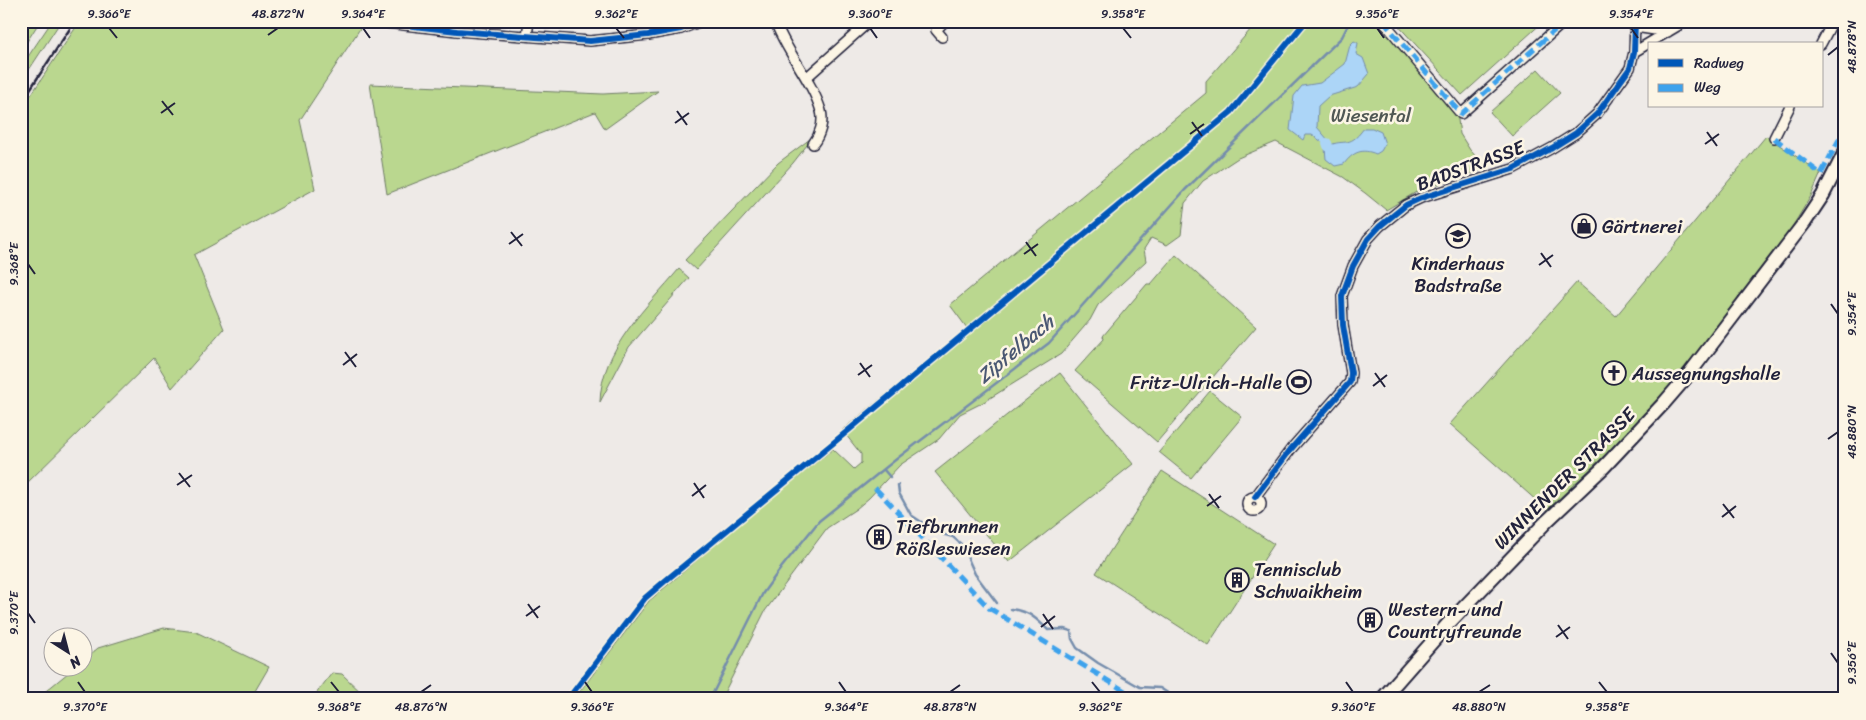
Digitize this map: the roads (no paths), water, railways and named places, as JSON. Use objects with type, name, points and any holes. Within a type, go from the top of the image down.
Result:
[{"type":"main road","name":"WINNENDER STRASSE","points":[[1382,699],[1447,624],[1547,521],[1603,468],[1683,381],[1748,300],[1805,222],[1823,196],[1845,152]]},
{"type":"street","points":[[369,21],[406,23],[457,31],[590,41],[648,35],[681,28],[702,21]]},
{"type":"street","points":[[527,36],[529,21]]},
{"type":"street","points":[[775,21],[778,32],[806,78],[821,111],[822,121],[819,136],[813,144]]},
{"type":"street","points":[[806,78],[870,21]]},
{"type":"street","points":[[942,37],[936,30],[945,21]]},
{"type":"street","points":[[1383,21],[1461,114],[1565,21]]},
{"type":"street","points":[[1651,42],[1686,21]]},
{"type":"street","points":[[1823,42],[1833,21]]},
{"type":"street","points":[[1635,24],[1668,32]]},
{"type":"street","name":"BADSTRASSE","points":[[1255,497],[1291,449],[1350,382],[1351,373],[1343,324],[1342,296],[1353,266],[1368,239],[1380,226],[1406,205],[1421,198],[1513,169],[1576,133],[1597,114],[1619,86],[1630,68],[1634,52],[1635,24]]},
{"type":"street","points":[[1634,52],[1648,44]]},
{"type":"street","points":[[1774,138],[1789,108]]},
{"type":"water","points":[[1354,41],[1358,43],[1356,54],[1363,58],[1369,74],[1358,87],[1329,96],[1318,106],[1317,127],[1329,141],[1325,144],[1312,135],[1305,135],[1303,140],[1290,130],[1294,96],[1302,86],[1320,83],[1345,64],[1350,45]]},
{"type":"water","points":[[1364,128],[1372,128],[1381,132],[1385,144],[1381,151],[1376,154],[1366,151],[1358,152],[1344,164],[1335,166],[1326,159],[1325,148],[1336,143],[1354,139]]},
{"type":"waterway","name":"Zipfelbach","points":[[710,699],[763,593],[819,521],[899,457],[1049,343],[1185,190],[1342,37],[1350,21]]},
{"type":"waterway","points":[[884,470],[890,477]]},
{"type":"waterway","points":[[898,485],[899,493],[911,515],[938,533],[953,537],[962,545],[975,574],[997,603]]},
{"type":"waterway","points":[[1011,609],[1032,616],[1048,630],[1064,629],[1071,631],[1072,639],[1077,648],[1098,663],[1140,687],[1160,688],[1177,699]]},
{"type":"railway","points":[[21,103],[75,21]]},
{"type":"place","name":"Gärtnerei","points":[[1584,226]]},
{"type":"place","name":"Kinderhaus Badstraße","points":[[1458,236]]},
{"type":"place","name":"Aussegnungshalle","points":[[1614,373]]},
{"type":"place","name":"Fritz-Ulrich-Halle","points":[[1299,382]]},
{"type":"place","name":"Tiefbrunnen Rößleswiesen","points":[[879,537]]},
{"type":"place","name":"Tennisclub Schwaikheim","points":[[1237,580]]},
{"type":"place","name":"Western- und Countryfreunde","points":[[1370,620]]},
{"type":"park label","name":"Wiesental","points":[[1371,115]]}]
